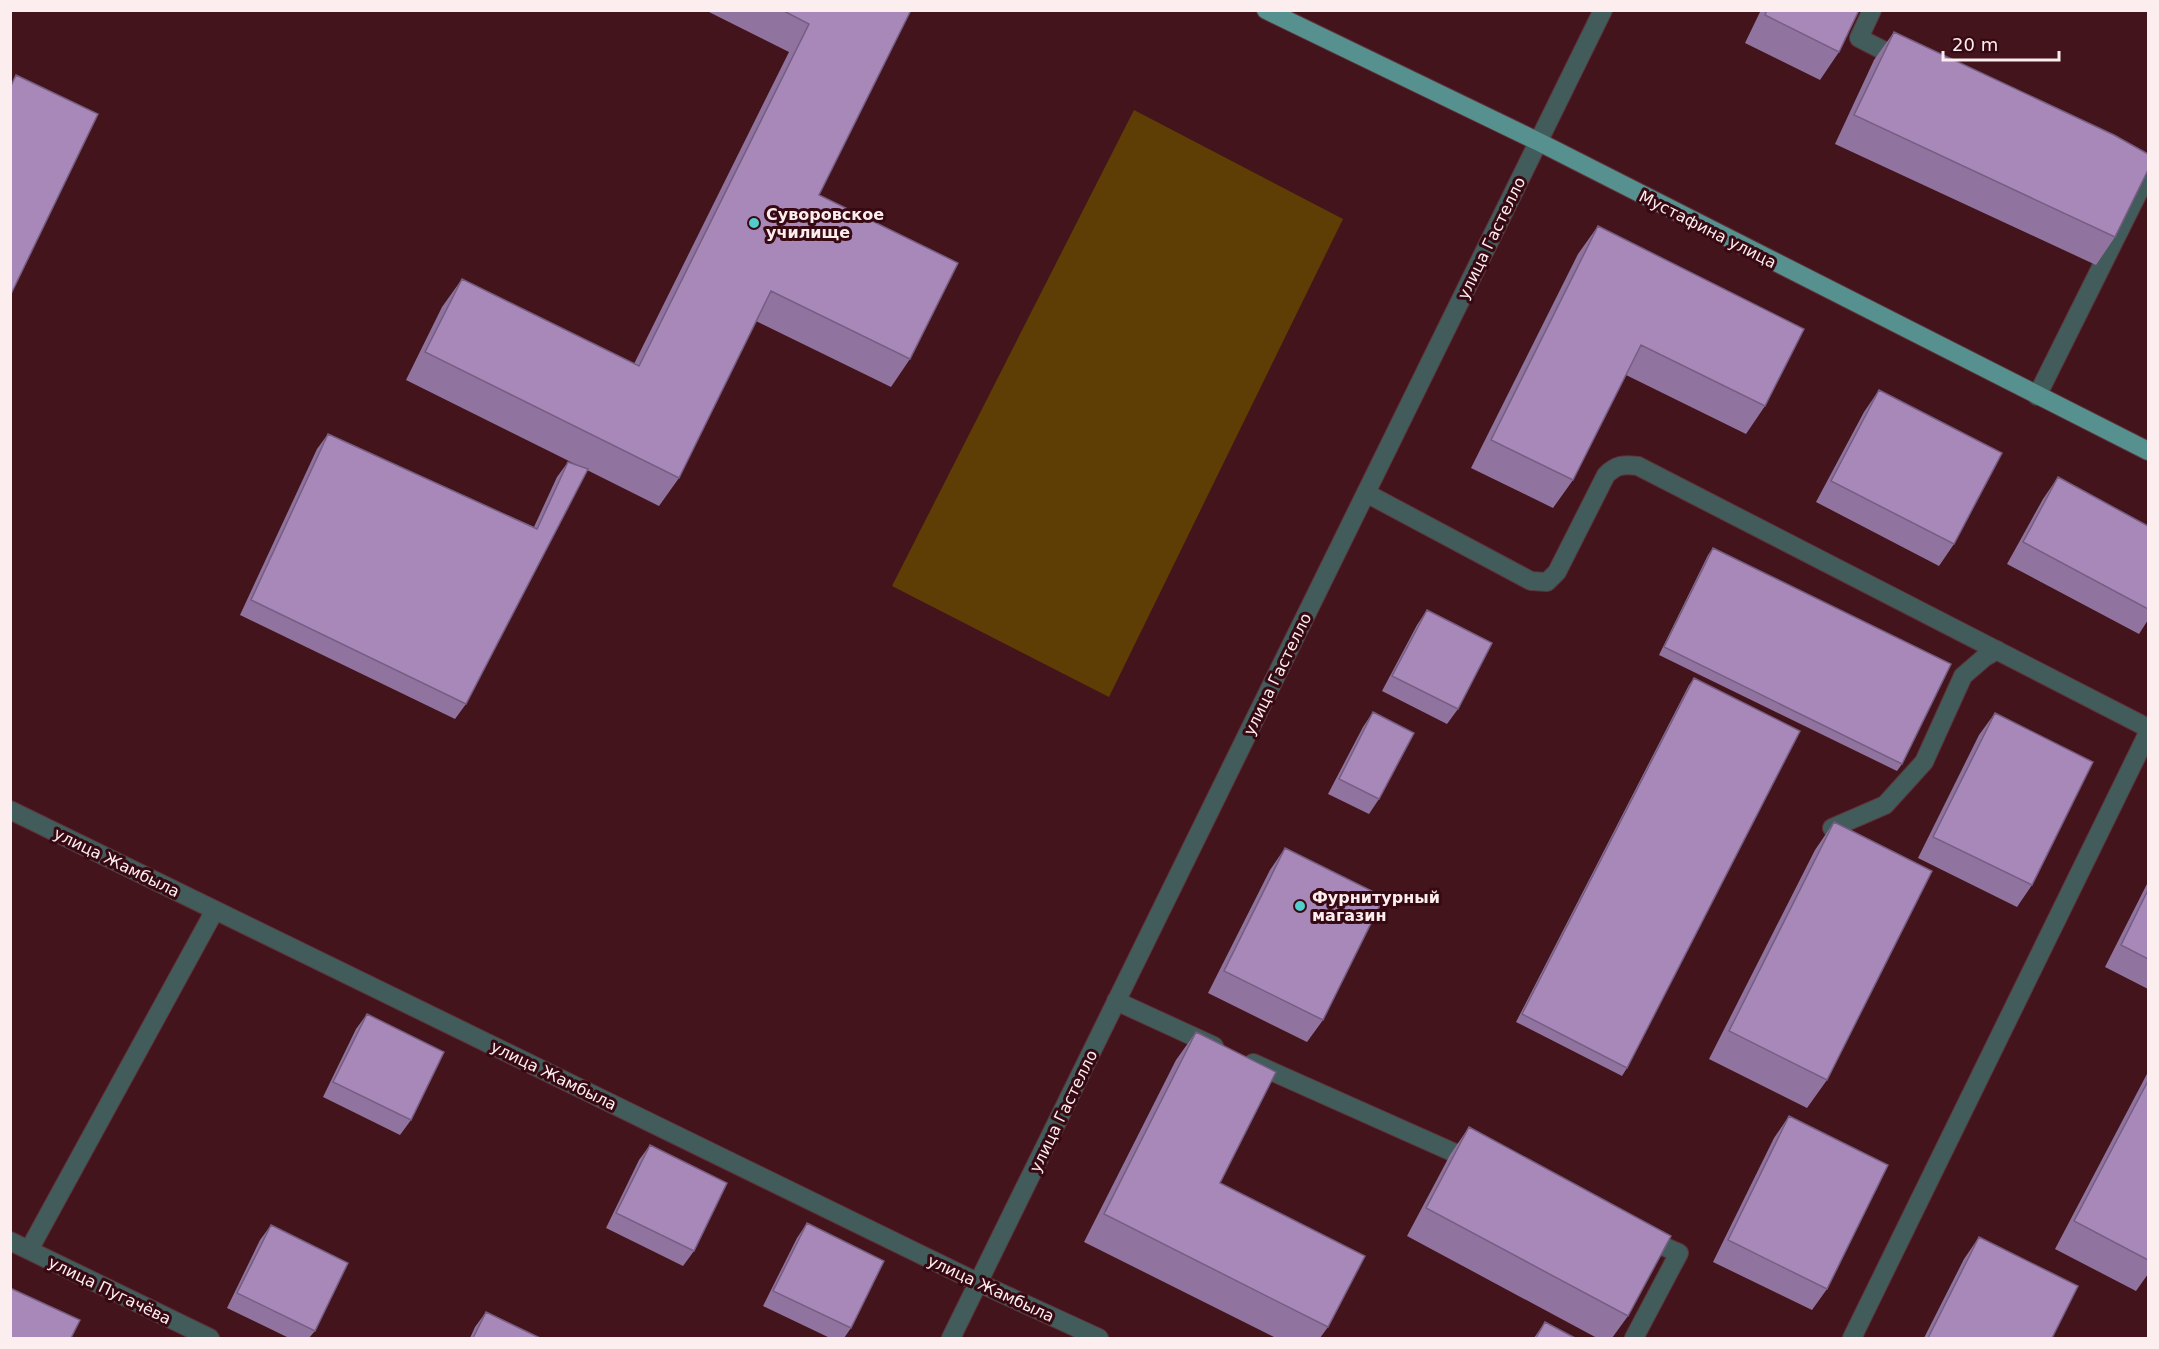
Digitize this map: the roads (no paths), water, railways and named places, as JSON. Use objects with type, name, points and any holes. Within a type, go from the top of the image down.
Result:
[{"type":"main road","name":"Мустафина улица","points":[[1266,10],[1539,142],[2148,451]]},
{"type":"street","name":"улица Гастелло","points":[[951,1338],[1603,10]]},
{"type":"street","points":[[1872,10],[1859,38],[1922,70]]},
{"type":"street","points":[[2037,396],[2146,178],[2112,167]]},
{"type":"street","points":[[1366,493],[1531,581],[1547,582],[1557,572],[1606,475],[1614,467],[1625,464],[1638,466],[2148,728]]},
{"type":"street","points":[[1832,828],[1885,805],[1924,762],[1963,676],[1997,650]]},
{"type":"street","points":[[1852,1338],[2148,733]]},
{"type":"street","name":"улица Жамбыла","points":[[10,810],[979,1283],[1099,1338]]},
{"type":"street","points":[[29,1250],[215,910]]},
{"type":"street","points":[[1116,1001],[1495,1171]]},
{"type":"street","points":[[1624,1229],[1679,1253],[1634,1338]]},
{"type":"street","name":"улица Пугачёва","points":[[10,1242],[210,1338]]},
{"type":"place","name":"Суворовское училище","points":[[754,223]]},
{"type":"place","name":"Фурнитурный магазин","points":[[1300,906]]}]
